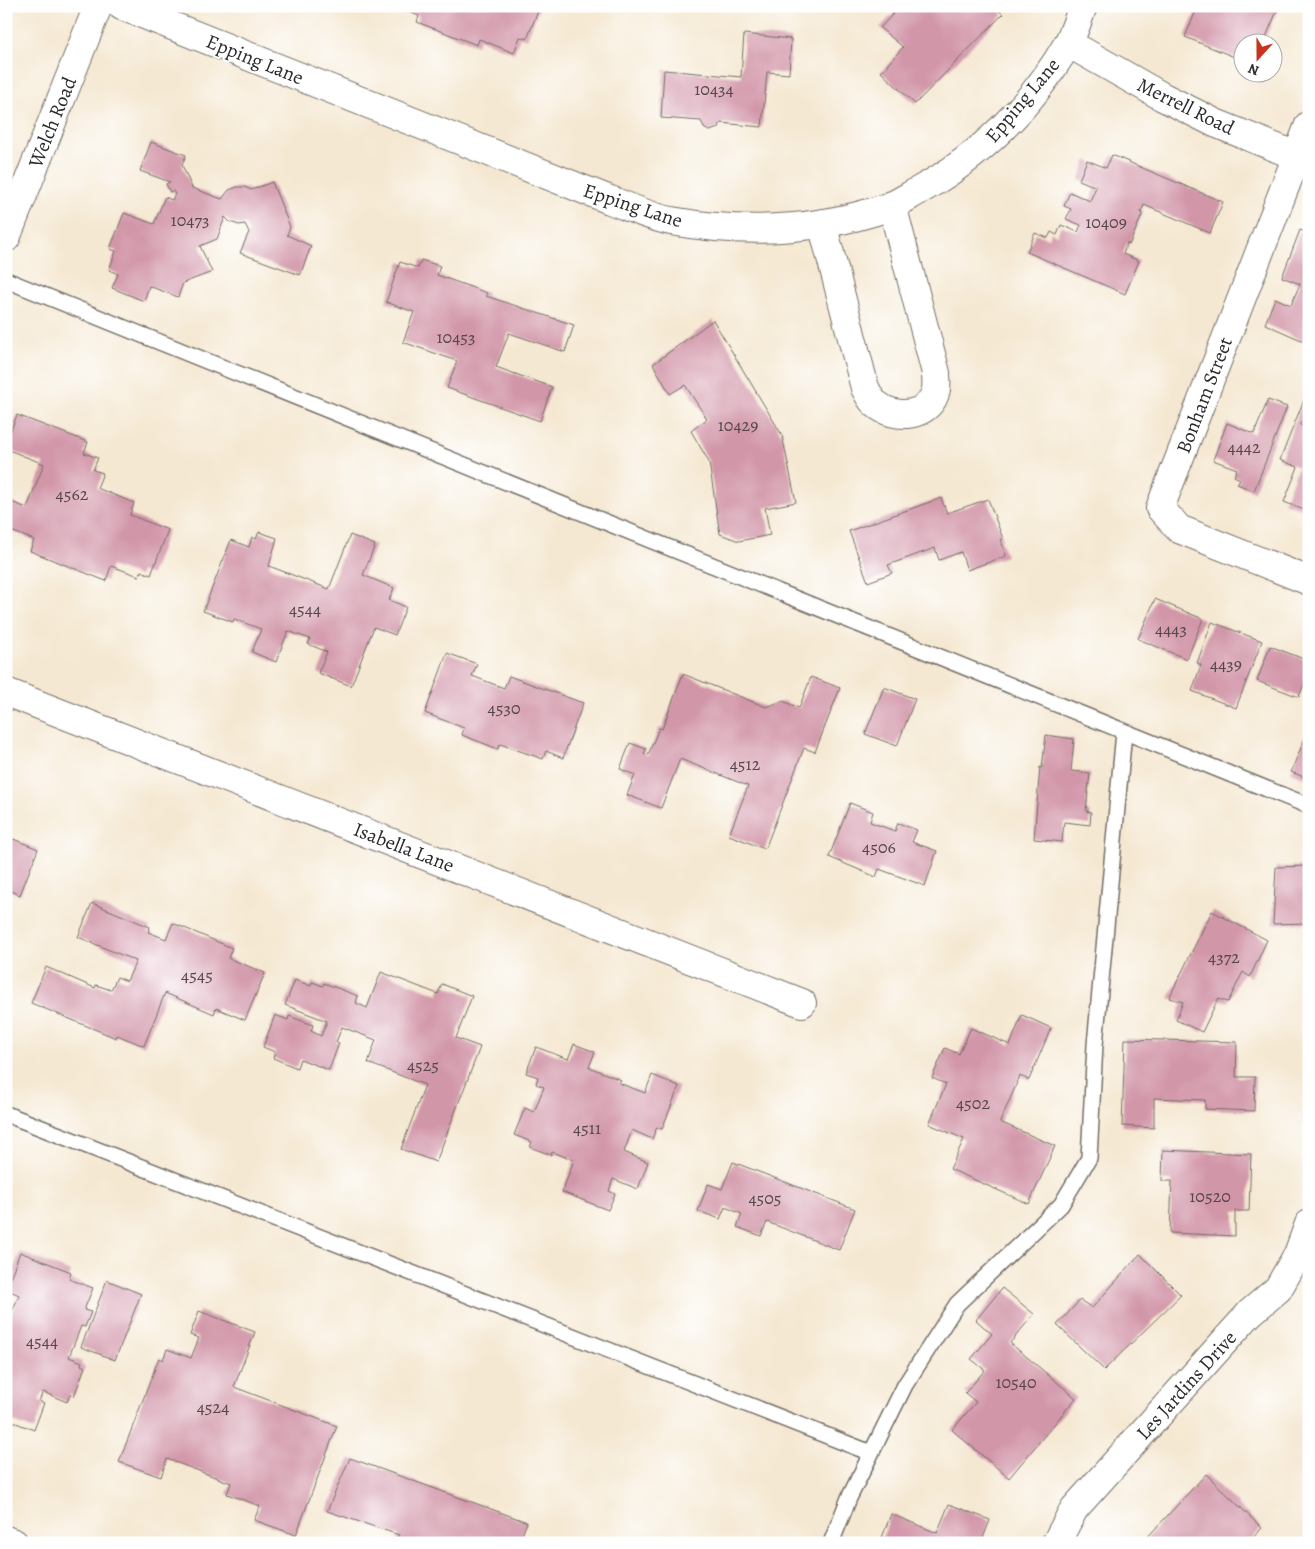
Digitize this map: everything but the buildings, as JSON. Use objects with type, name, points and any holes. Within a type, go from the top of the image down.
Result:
[{"type":"street","name":"Welch Road","points":[[6,238],[98,6]]},
{"type":"street","name":"Epping Lane","points":[[122,6],[610,200],[669,220],[721,228],[773,229],[822,223],[892,206],[937,181],[970,159],[1042,83],[1068,44],[1083,6]]},
{"type":"street","name":"Merrell Road","points":[[1068,44],[1207,118],[1303,159]]},
{"type":"street","name":"Bonham Street","points":[[1309,125],[1303,159],[1160,508],[1179,529],[1309,581]]},
{"type":"street","points":[[822,223],[865,388],[874,404],[890,414],[907,415],[921,410],[931,402],[936,389],[936,373],[892,206]]},
{"type":"street","name":"Isabella Lane","points":[[6,692],[802,1003]]},
{"type":"street","name":"Les Jardins Drive","points":[[1056,1543],[1074,1509],[1250,1314],[1278,1288],[1298,1254],[1309,1224]]},
{"type":"street","points":[[6,1540],[14,1543]]},
{"type":"lane","points":[[6,280],[1309,806]]},
{"type":"lane","points":[[831,1543],[871,1453],[905,1385],[957,1304],[1061,1205],[1089,1158],[1095,1045],[1124,732]]},
{"type":"lane","points":[[6,1114],[871,1453]]}]
